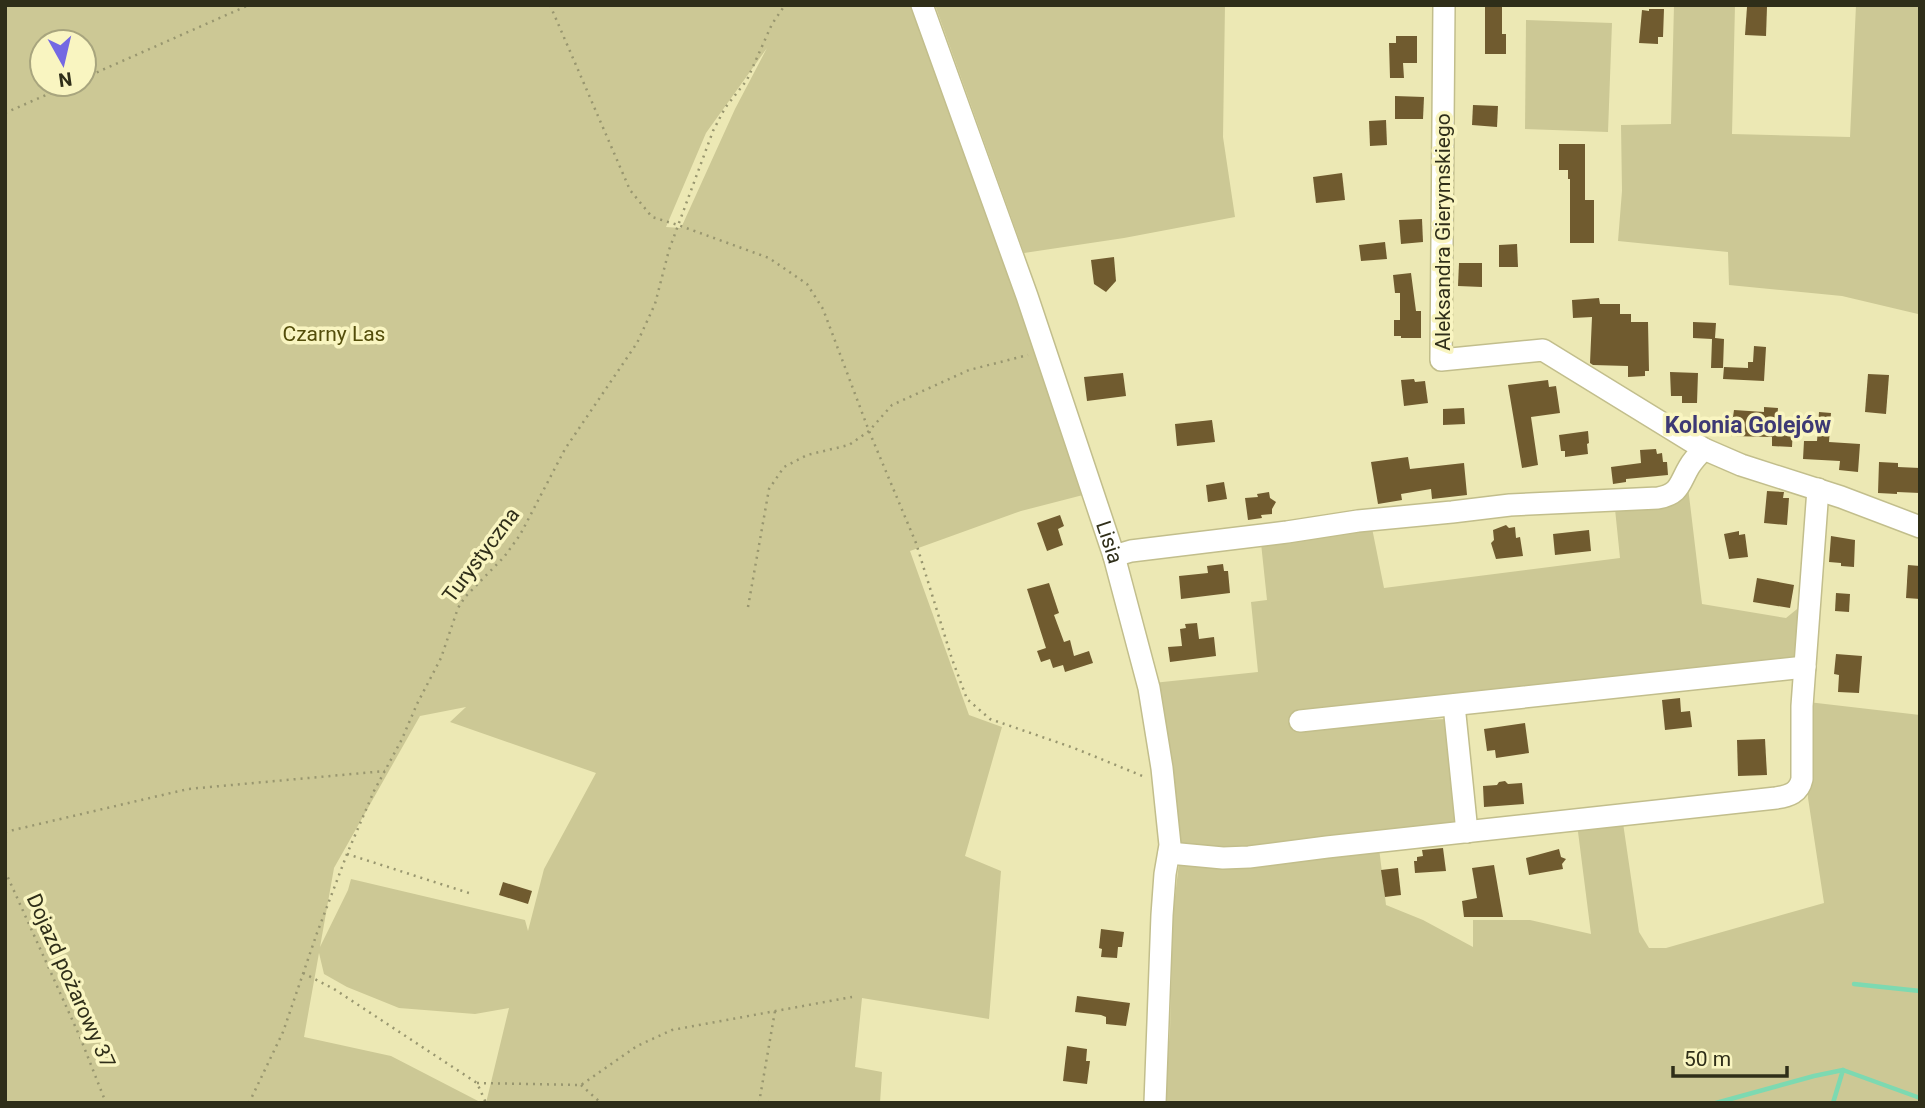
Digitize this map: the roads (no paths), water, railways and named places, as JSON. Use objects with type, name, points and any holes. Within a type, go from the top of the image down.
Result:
[{"type":"street","name":"Lisia","points":[[922,5],[1045,351],[1114,556],[1149,688],[1169,829],[1162,915],[1155,1103]]},
{"type":"street","name":"Aleksandra Gierymskiego","points":[[1444,5],[1441,360],[1543,350],[1704,449],[1741,465],[1818,488],[1920,527]]},
{"type":"street","points":[[1114,556],[1131,551],[1378,519],[1522,504],[1670,496],[1704,449]]},
{"type":"street","points":[[1169,853],[1223,858],[1249,857],[1788,796],[1796,791],[1802,779],[1801,726],[1818,488]]},
{"type":"street","points":[[1300,721],[1805,667]]},
{"type":"street","points":[[1454,705],[1467,832]]},
{"type":"waterway","points":[[1854,984],[1920,991]]},
{"type":"waterway","points":[[1716,1103],[1843,1070]]},
{"type":"waterway","points":[[1833,1103],[1843,1070],[1920,1098]]},
{"type":"district","name":"Kolonia Golejów","points":[[1748,425]]},
{"type":"park label","name":"Czarny Las","points":[[334,334]]}]
